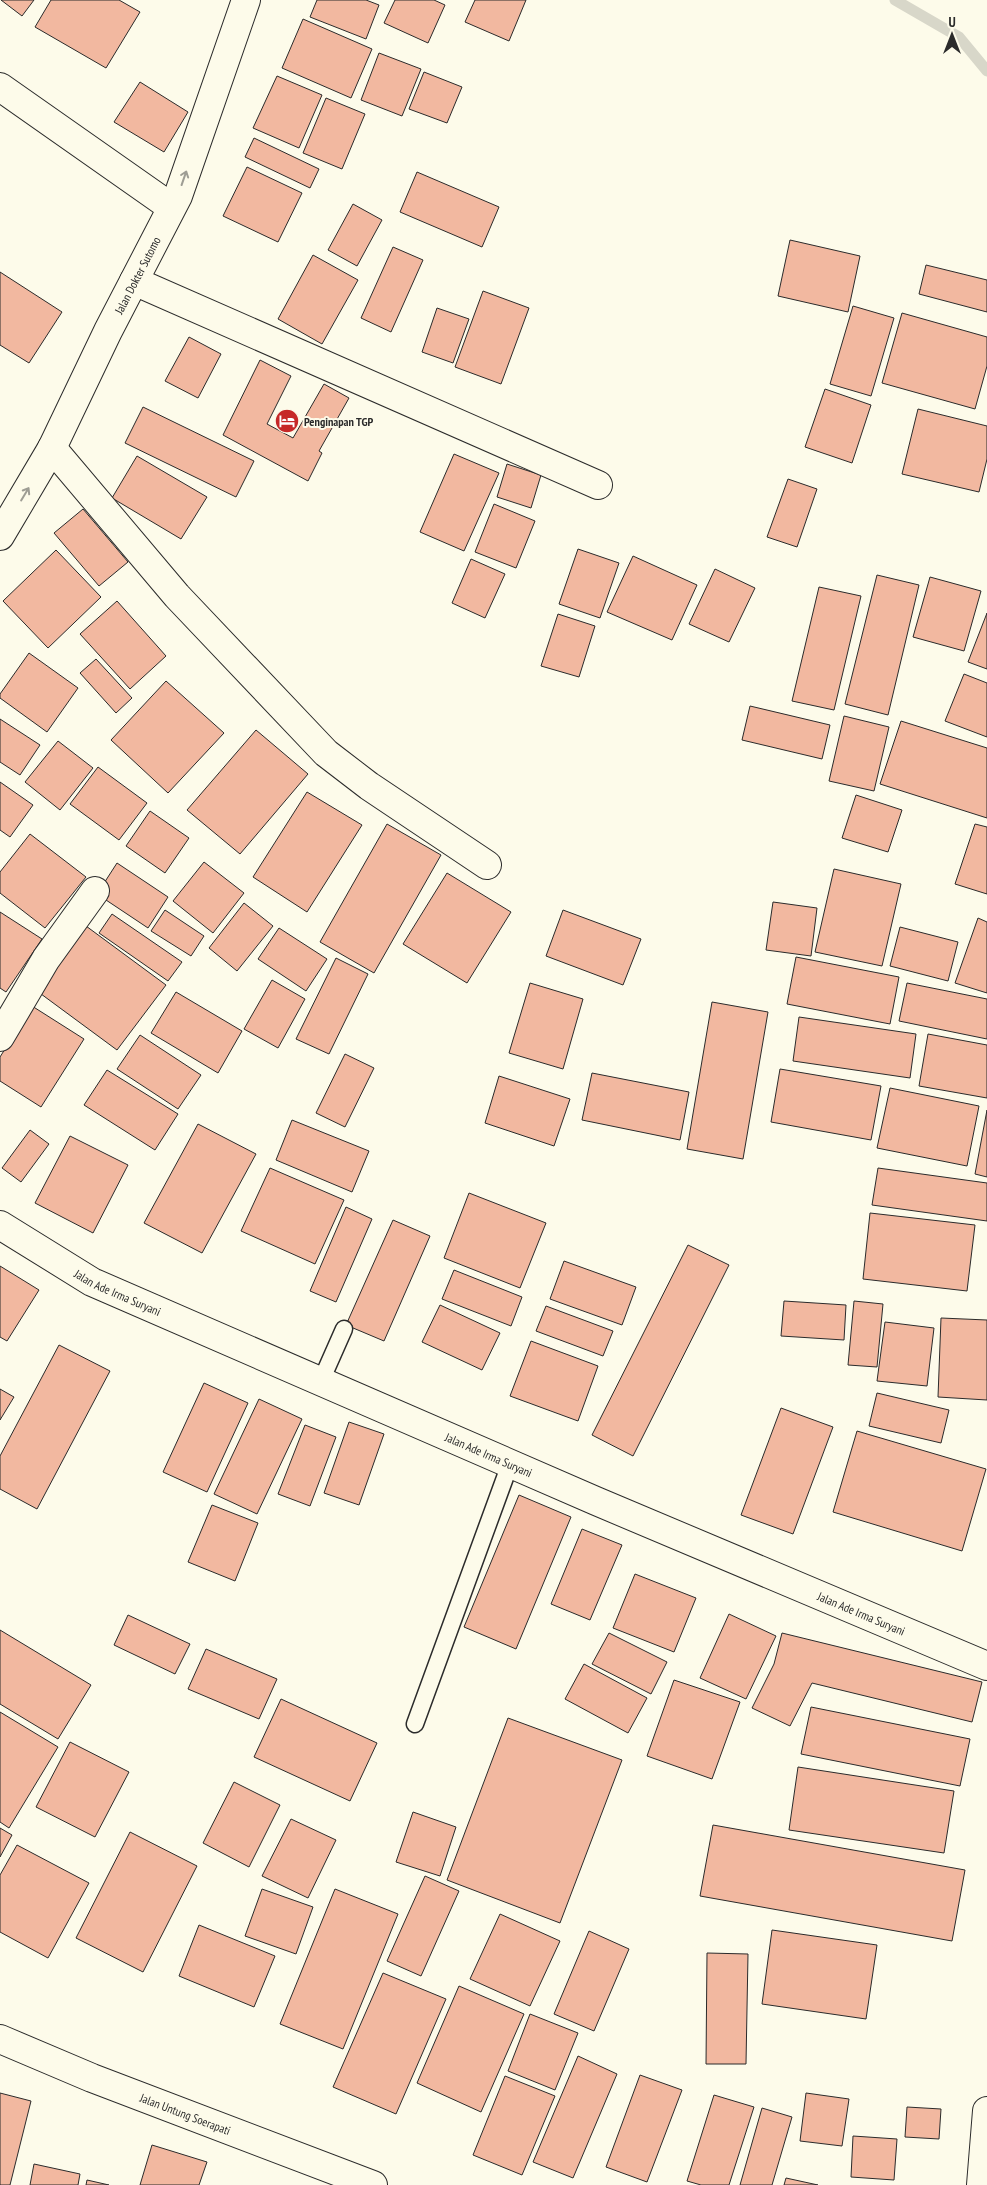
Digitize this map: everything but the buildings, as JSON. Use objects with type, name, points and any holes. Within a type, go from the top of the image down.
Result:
[{"type":"main road","name":"Jalan Dokter Sutomo","points":[[0,536],[52,448],[178,196],[244,1]]},
{"type":"main road","points":[[0,87],[171,207]]},
{"type":"main road","points":[[134,282],[598,485]]},
{"type":"main road","points":[[52,448],[178,596],[326,753],[369,786],[487,865]]},
{"type":"main road","points":[[0,1037],[46,960],[96,891]]},
{"type":"main road","name":"Jalan Ade Irma Suryani","points":[[0,1225],[92,1282],[510,1464],[987,1666]]},
{"type":"main road","name":"Jalan Untung Soerapati","points":[[0,2039],[92,2078],[373,2185]]},
{"type":"main road","points":[[981,2185],[987,2111]]},
{"type":"lane","points":[[321,1382],[344,1329]]},
{"type":"lane","points":[[415,1724],[510,1464]]},
{"type":"waterway","points":[[895,0],[959,37],[987,71]]},
{"type":"place","name":"Penginapan TGP","points":[[287,421]]}]
